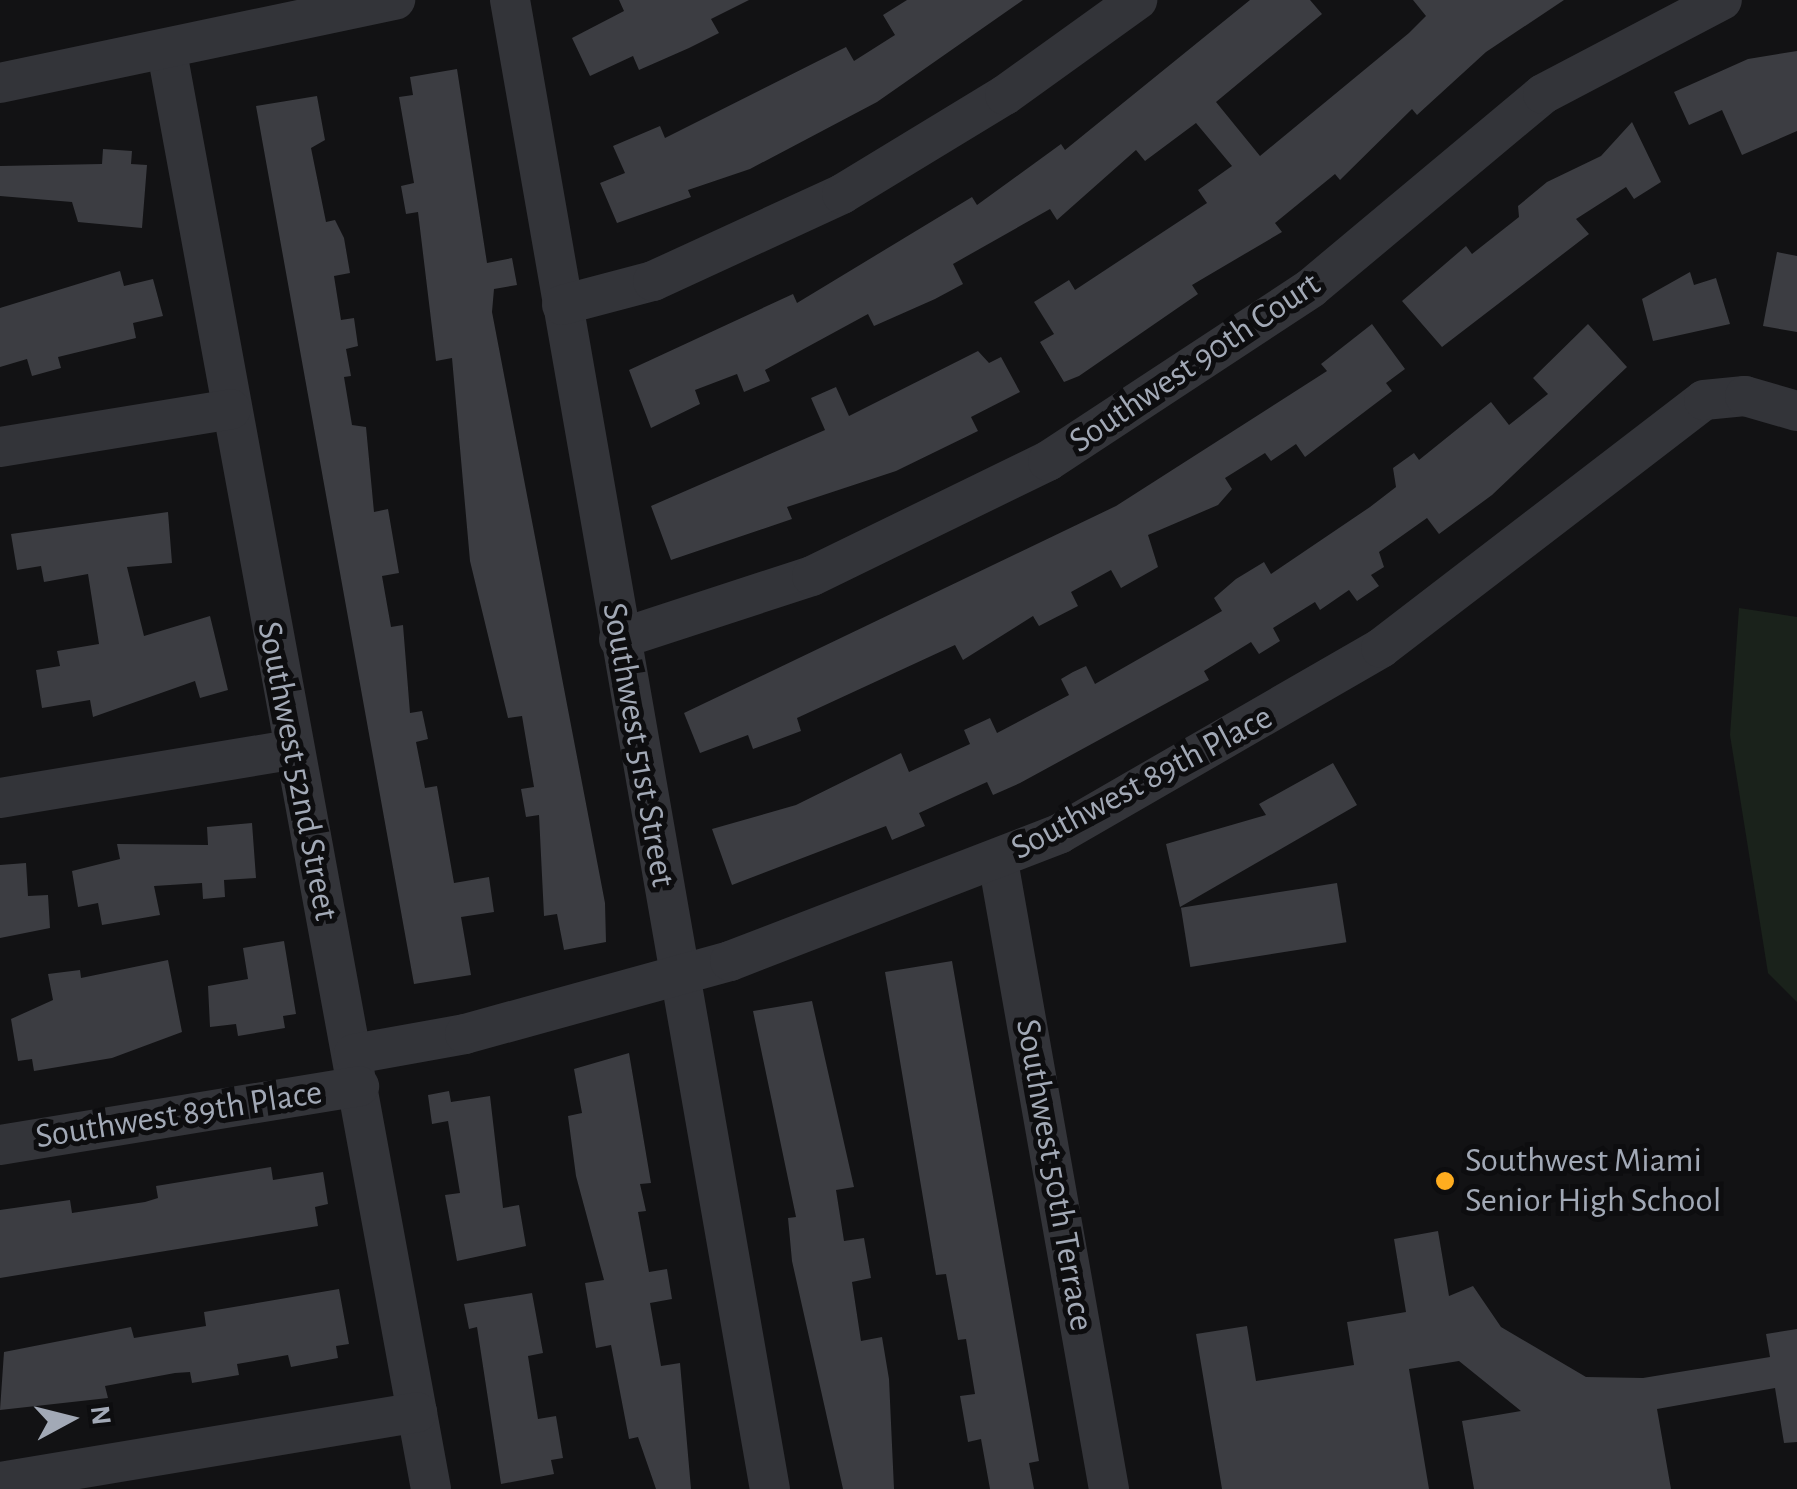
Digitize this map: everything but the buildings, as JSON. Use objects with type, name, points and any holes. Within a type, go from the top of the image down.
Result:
[{"type":"street","points":[[0,82],[167,52],[394,0]]},
{"type":"street","name":"Southwest 51st Street","points":[[510,0],[618,638],[770,1489]]},
{"type":"street","points":[[562,305],[653,281],[842,194],[1005,95],[1137,0]]},
{"type":"street","name":"Southwest 90th Court","points":[[618,638],[711,616],[829,569],[1048,461],[1296,299],[1544,94],[1722,0]]},
{"type":"street","name":"Southwest 52nd Street","points":[[167,52],[290,750],[356,1070],[430,1489]]},
{"type":"street","name":"Southwest 89th Place","points":[[0,1145],[356,1070],[680,976],[998,861],[1116,805],[1381,648],[1704,400],[1745,396],[1797,411]]},
{"type":"street","points":[[0,447],[231,409]]},
{"type":"street","points":[[0,798],[290,750]]},
{"type":"street","name":"Southwest 50th Terrace","points":[[998,861],[1109,1489]]},
{"type":"street","points":[[0,1482],[417,1412]]},
{"type":"shaded area","points":[[1739,608],[1797,617],[1797,1002],[1768,973],[1730,735]]},
{"type":"place","name":"Southwest Miami Senior High School","points":[[1445,1181]]}]
